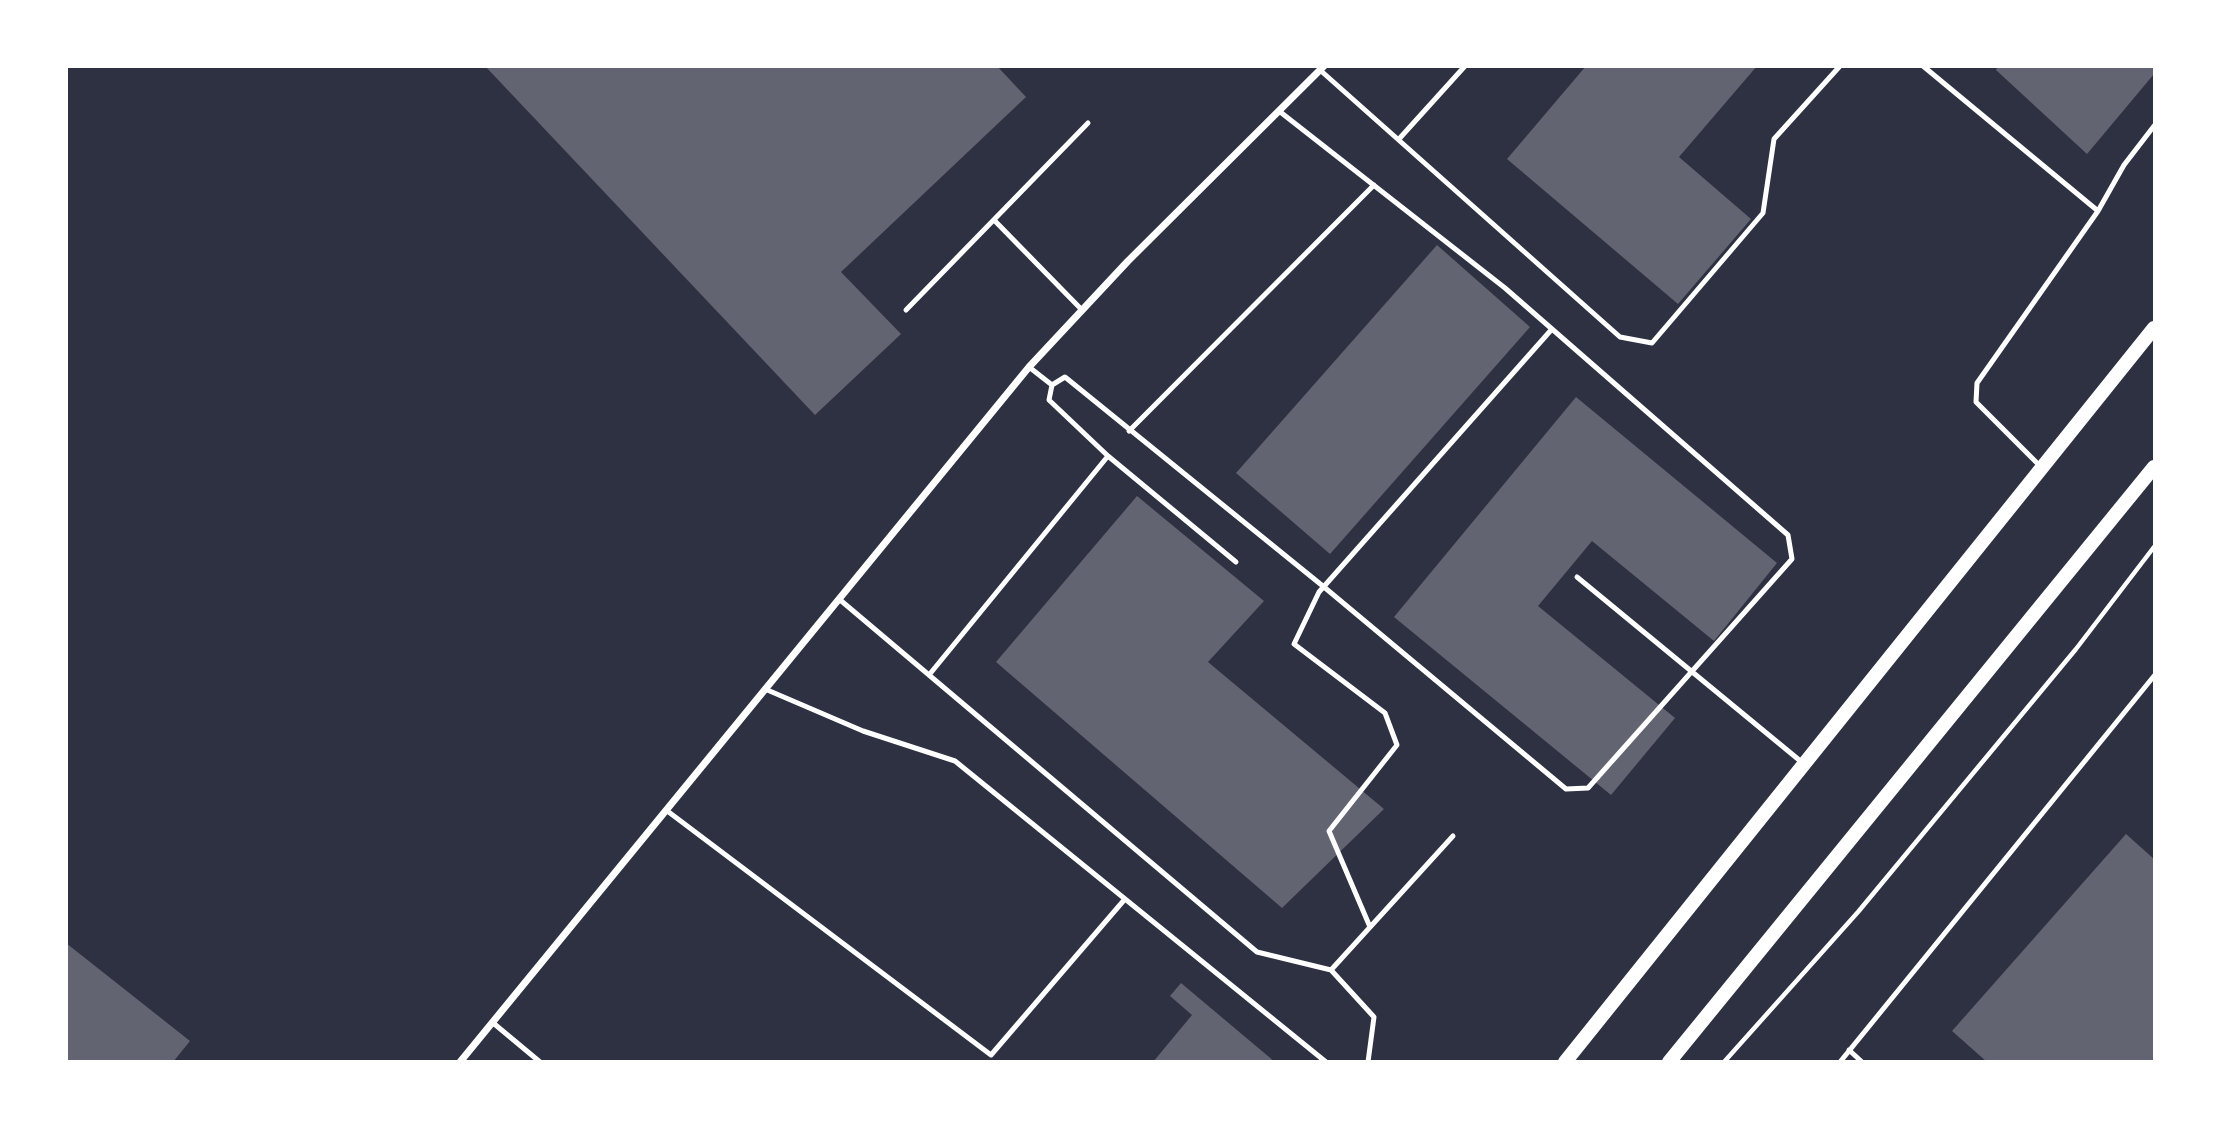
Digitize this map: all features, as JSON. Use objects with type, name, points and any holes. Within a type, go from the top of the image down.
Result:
[{"type":"main road","points":[[1565,1062],[2154,328]]},
{"type":"main road","points":[[1668,1062],[2154,467]]},
{"type":"street","points":[[460,1062],[1029,367],[1322,68]]},
{"type":"lane","points":[[1399,139],[1465,66]]},
{"type":"lane","points":[[1322,68],[1620,337],[1652,343],[1763,214],[1774,139],[1840,66]]},
{"type":"lane","points":[[1923,66],[2098,211]]},
{"type":"lane","points":[[1236,562],[1108,456],[1049,400],[1052,385],[1065,377],[1324,587],[1566,789],[1588,788],[1792,559],[1788,534],[1552,329],[1279,111]]},
{"type":"lane","points":[[906,310],[1088,123]]},
{"type":"lane","points":[[2042,468],[1976,402],[1977,383],[2098,211],[2124,165],[2154,126]]},
{"type":"lane","points":[[1129,431],[1374,185]]},
{"type":"lane","points":[[994,220],[1083,310]]},
{"type":"lane","points":[[1370,927],[1329,831],[1397,745],[1385,713],[1294,644],[1324,587],[1552,329]]},
{"type":"lane","points":[[1029,367],[1052,385]]},
{"type":"lane","points":[[929,675],[1108,456]]},
{"type":"lane","points":[[1577,576],[1804,764]]},
{"type":"lane","points":[[839,599],[1257,952],[1331,970],[1374,1017],[1368,1062]]},
{"type":"lane","points":[[1840,1062],[2154,676]]},
{"type":"lane","points":[[765,689],[863,731],[955,761],[1326,1062]]},
{"type":"lane","points":[[666,810],[990,1058],[1125,899]]},
{"type":"lane","points":[[1331,970],[1453,836]]},
{"type":"lane","points":[[492,1022],[540,1062]]},
{"type":"lane","points":[[1849,1050],[1863,1062]]},
{"type":"path","points":[[1724,1062],[1867,902],[2076,649],[2154,547]]},
{"type":"building","points":[[485,66],[997,66],[1026,97],[841,272],[901,334],[815,415]]},
{"type":"building","points":[[1586,66],[1757,66],[1679,157],[1751,219],[1678,304],[1507,159]]},
{"type":"building","points":[[1998,66],[2154,66],[2154,74],[2087,154],[1996,70]]},
{"type":"building","points":[[1437,245],[1530,327],[1330,554],[1236,473]]},
{"type":"building","points":[[1576,397],[1777,563],[1714,641],[1592,541],[1538,606],[1675,718],[1611,795],[1394,617]]},
{"type":"building","points":[[1137,496],[1264,601],[1208,662],[1384,809],[1282,908],[996,662]]},
{"type":"building","points":[[2126,834],[2154,859],[2154,1062],[1987,1062],[1952,1031]]},
{"type":"building","points":[[66,943],[190,1041],[173,1062],[66,1062]]},
{"type":"building","points":[[1181,983],[1275,1062],[1153,1062],[1192,1015],[1170,996]]}]
